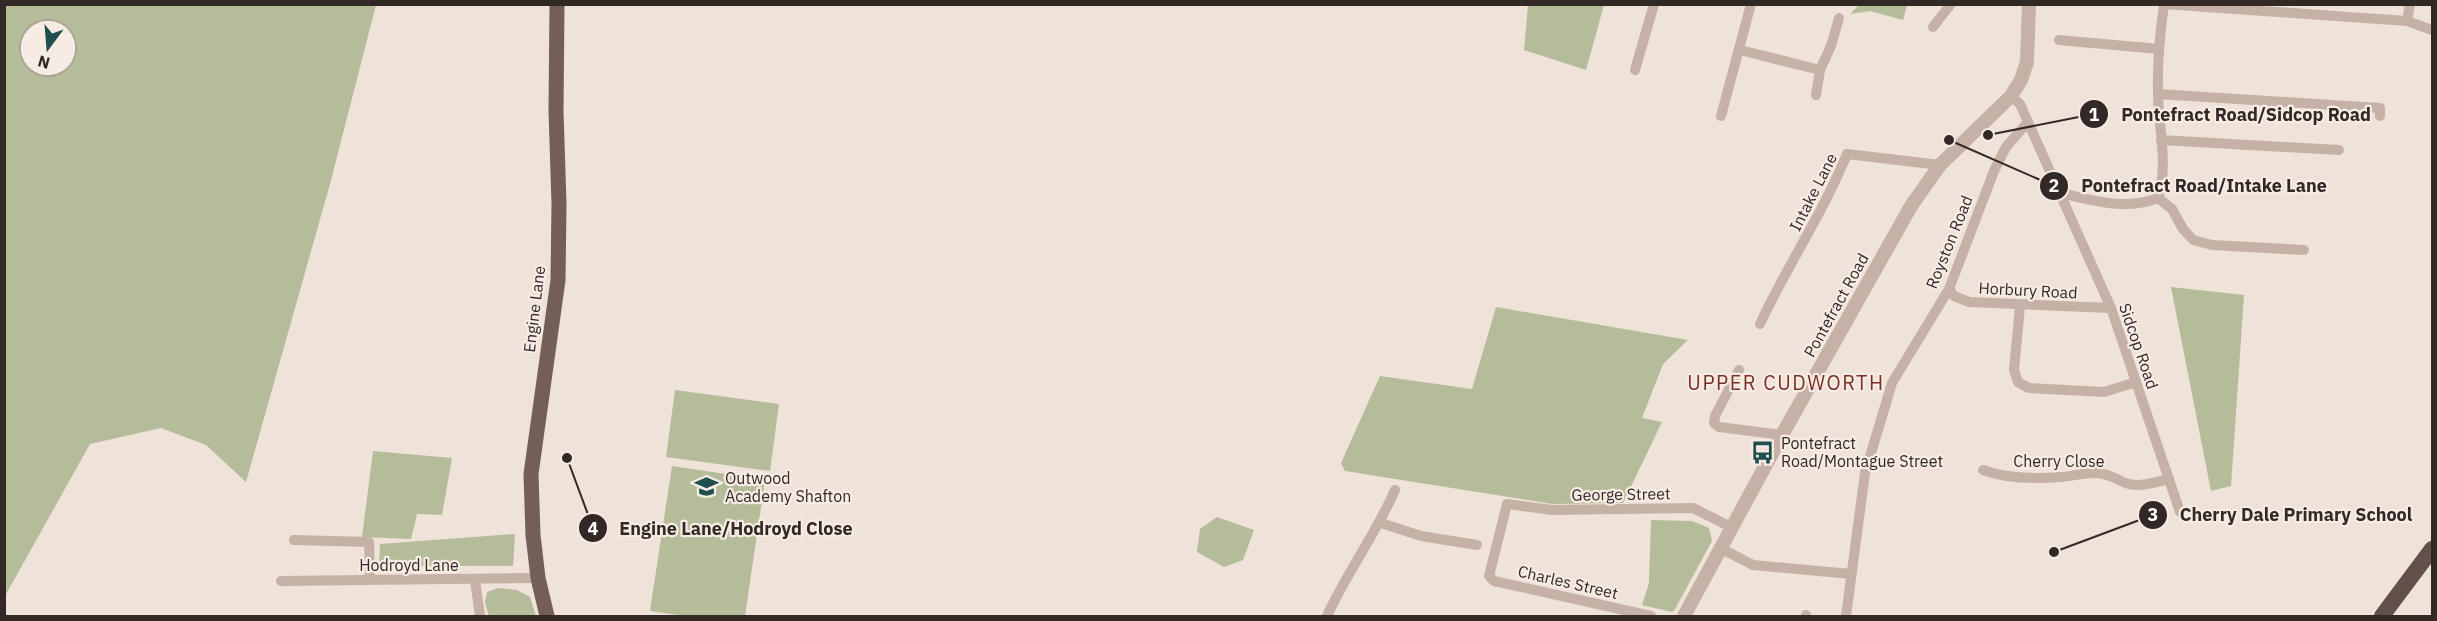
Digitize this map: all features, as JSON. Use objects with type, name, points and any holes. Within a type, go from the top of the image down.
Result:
[{"type":"highway","points":[[2382,616],[2433,549]]},
{"type":"main road","name":"Engine Lane","points":[[547,616],[538,578],[533,535],[531,474],[558,280],[559,204],[556,111],[558,4]]},
{"type":"street","points":[[1635,70],[1654,4]]},
{"type":"street","points":[[1721,116],[1751,4]]},
{"type":"street","points":[[1933,27],[1951,4]]},
{"type":"street","points":[[2028,122],[2020,104],[2012,96],[2028,62],[2029,4]]},
{"type":"street","points":[[2060,193],[2117,205],[2143,204],[2158,198],[2163,183],[2158,94],[2159,49],[2164,4],[2244,7],[2407,21],[2433,30]]},
{"type":"street","points":[[2407,21],[2410,4]]},
{"type":"street","points":[[1816,95],[1820,70],[1831,46],[1839,18]]},
{"type":"street","points":[[2059,40],[2159,49]]},
{"type":"street","points":[[1740,50],[1820,70]]},
{"type":"street","points":[[2158,94],[2380,108],[2380,116]]},
{"type":"street","name":"Pontefract Road","points":[[1684,616],[1731,526],[1911,206],[1940,165],[2012,96]]},
{"type":"street","name":"Sidcop Road","points":[[2028,122],[2111,308],[2180,512]]},
{"type":"street","name":"Royston Road","points":[[1846,616],[1865,473],[1892,383],[1948,289],[1994,171],[2006,147],[2028,122]]},
{"type":"street","points":[[2161,140],[2339,150]]},
{"type":"street","name":"Intake Lane","points":[[1760,324],[1771,299],[1832,192],[1848,154],[1940,165]]},
{"type":"street","points":[[2158,198],[2172,209],[2183,229],[2193,240],[2212,245],[2304,250]]},
{"type":"street","name":"Horbury Road","points":[[1948,289],[1954,296],[1969,302],[2020,306],[2111,308]]},
{"type":"street","points":[[2020,306],[2014,370],[2018,382],[2029,388],[2104,392],[2136,382]]},
{"type":"street","points":[[1739,370],[1714,416],[1714,423],[1719,427],[1782,435]]},
{"type":"street","name":"Cherry Close","points":[[1983,470],[1998,475],[2028,477],[2097,473],[2114,476],[2124,483],[2135,485],[2169,479]]},
{"type":"street","points":[[1327,616],[1381,523],[1395,490]]},
{"type":"street","name":"George Street","points":[[1491,567],[1507,504],[1551,510],[1693,508],[1731,526]]},
{"type":"street","points":[[1381,523],[1415,535],[1477,545]]},
{"type":"street","points":[[294,540],[369,542],[370,579]]},
{"type":"street","points":[[1720,548],[1753,565],[1851,574]]},
{"type":"street","name":"Charles Street","points":[[1491,567],[1489,576],[1494,581],[1651,616]]},
{"type":"street","name":"Hodroyd Lane","points":[[281,580],[538,578]]},
{"type":"street","points":[[475,580],[480,616]]},
{"type":"green space","points":[[5,4],[376,5],[330,184],[246,482],[206,445],[161,428],[90,444],[5,596]]},
{"type":"green space","points":[[1528,5],[1604,5],[1586,70],[1524,50]]},
{"type":"green space","points":[[1859,5],[1907,5],[1903,20],[1870,11],[1850,14]]},
{"type":"green space","points":[[2171,287],[2244,295],[2231,486],[2211,491]]},
{"type":"green space","points":[[1496,307],[1688,340],[1663,364],[1642,418],[1662,422],[1623,503],[1553,504],[1345,471],[1341,463],[1380,376],[1472,389]]},
{"type":"green space","points":[[675,390],[779,404],[770,471],[666,457]]},
{"type":"green space","points":[[373,451],[452,458],[442,515],[417,514],[411,539],[362,537]]},
{"type":"green space","points":[[672,466],[765,480],[745,616],[685,616],[650,611]]},
{"type":"green space","points":[[1217,517],[1254,530],[1243,560],[1224,567],[1197,552],[1200,529]]},
{"type":"green space","points":[[1651,520],[1692,521],[1709,528],[1712,541],[1672,612],[1642,605],[1649,583]]},
{"type":"green space","points":[[515,534],[513,566],[379,566],[380,544]]},
{"type":"green space","points":[[498,588],[517,590],[530,597],[536,616],[489,616],[485,602],[487,592]]},
{"type":"place","name":"Pontefract Road/Sidcop Road","points":[[1988,135]]},
{"type":"place","name":"Pontefract Road/Intake Lane","points":[[1949,140]]},
{"type":"place","name":"Pontefract Road/Montague Street","points":[[1763,452]]},
{"type":"place","name":"Engine Lane/Hodroyd Close","points":[[567,458]]},
{"type":"place","name":"Outwood Academy Shafton","points":[[707,487]]},
{"type":"place","name":"Cherry Dale Primary School","points":[[2054,552]]},
{"type":"district","name":"UPPER CUDWORTH","points":[[1786,383]]}]
